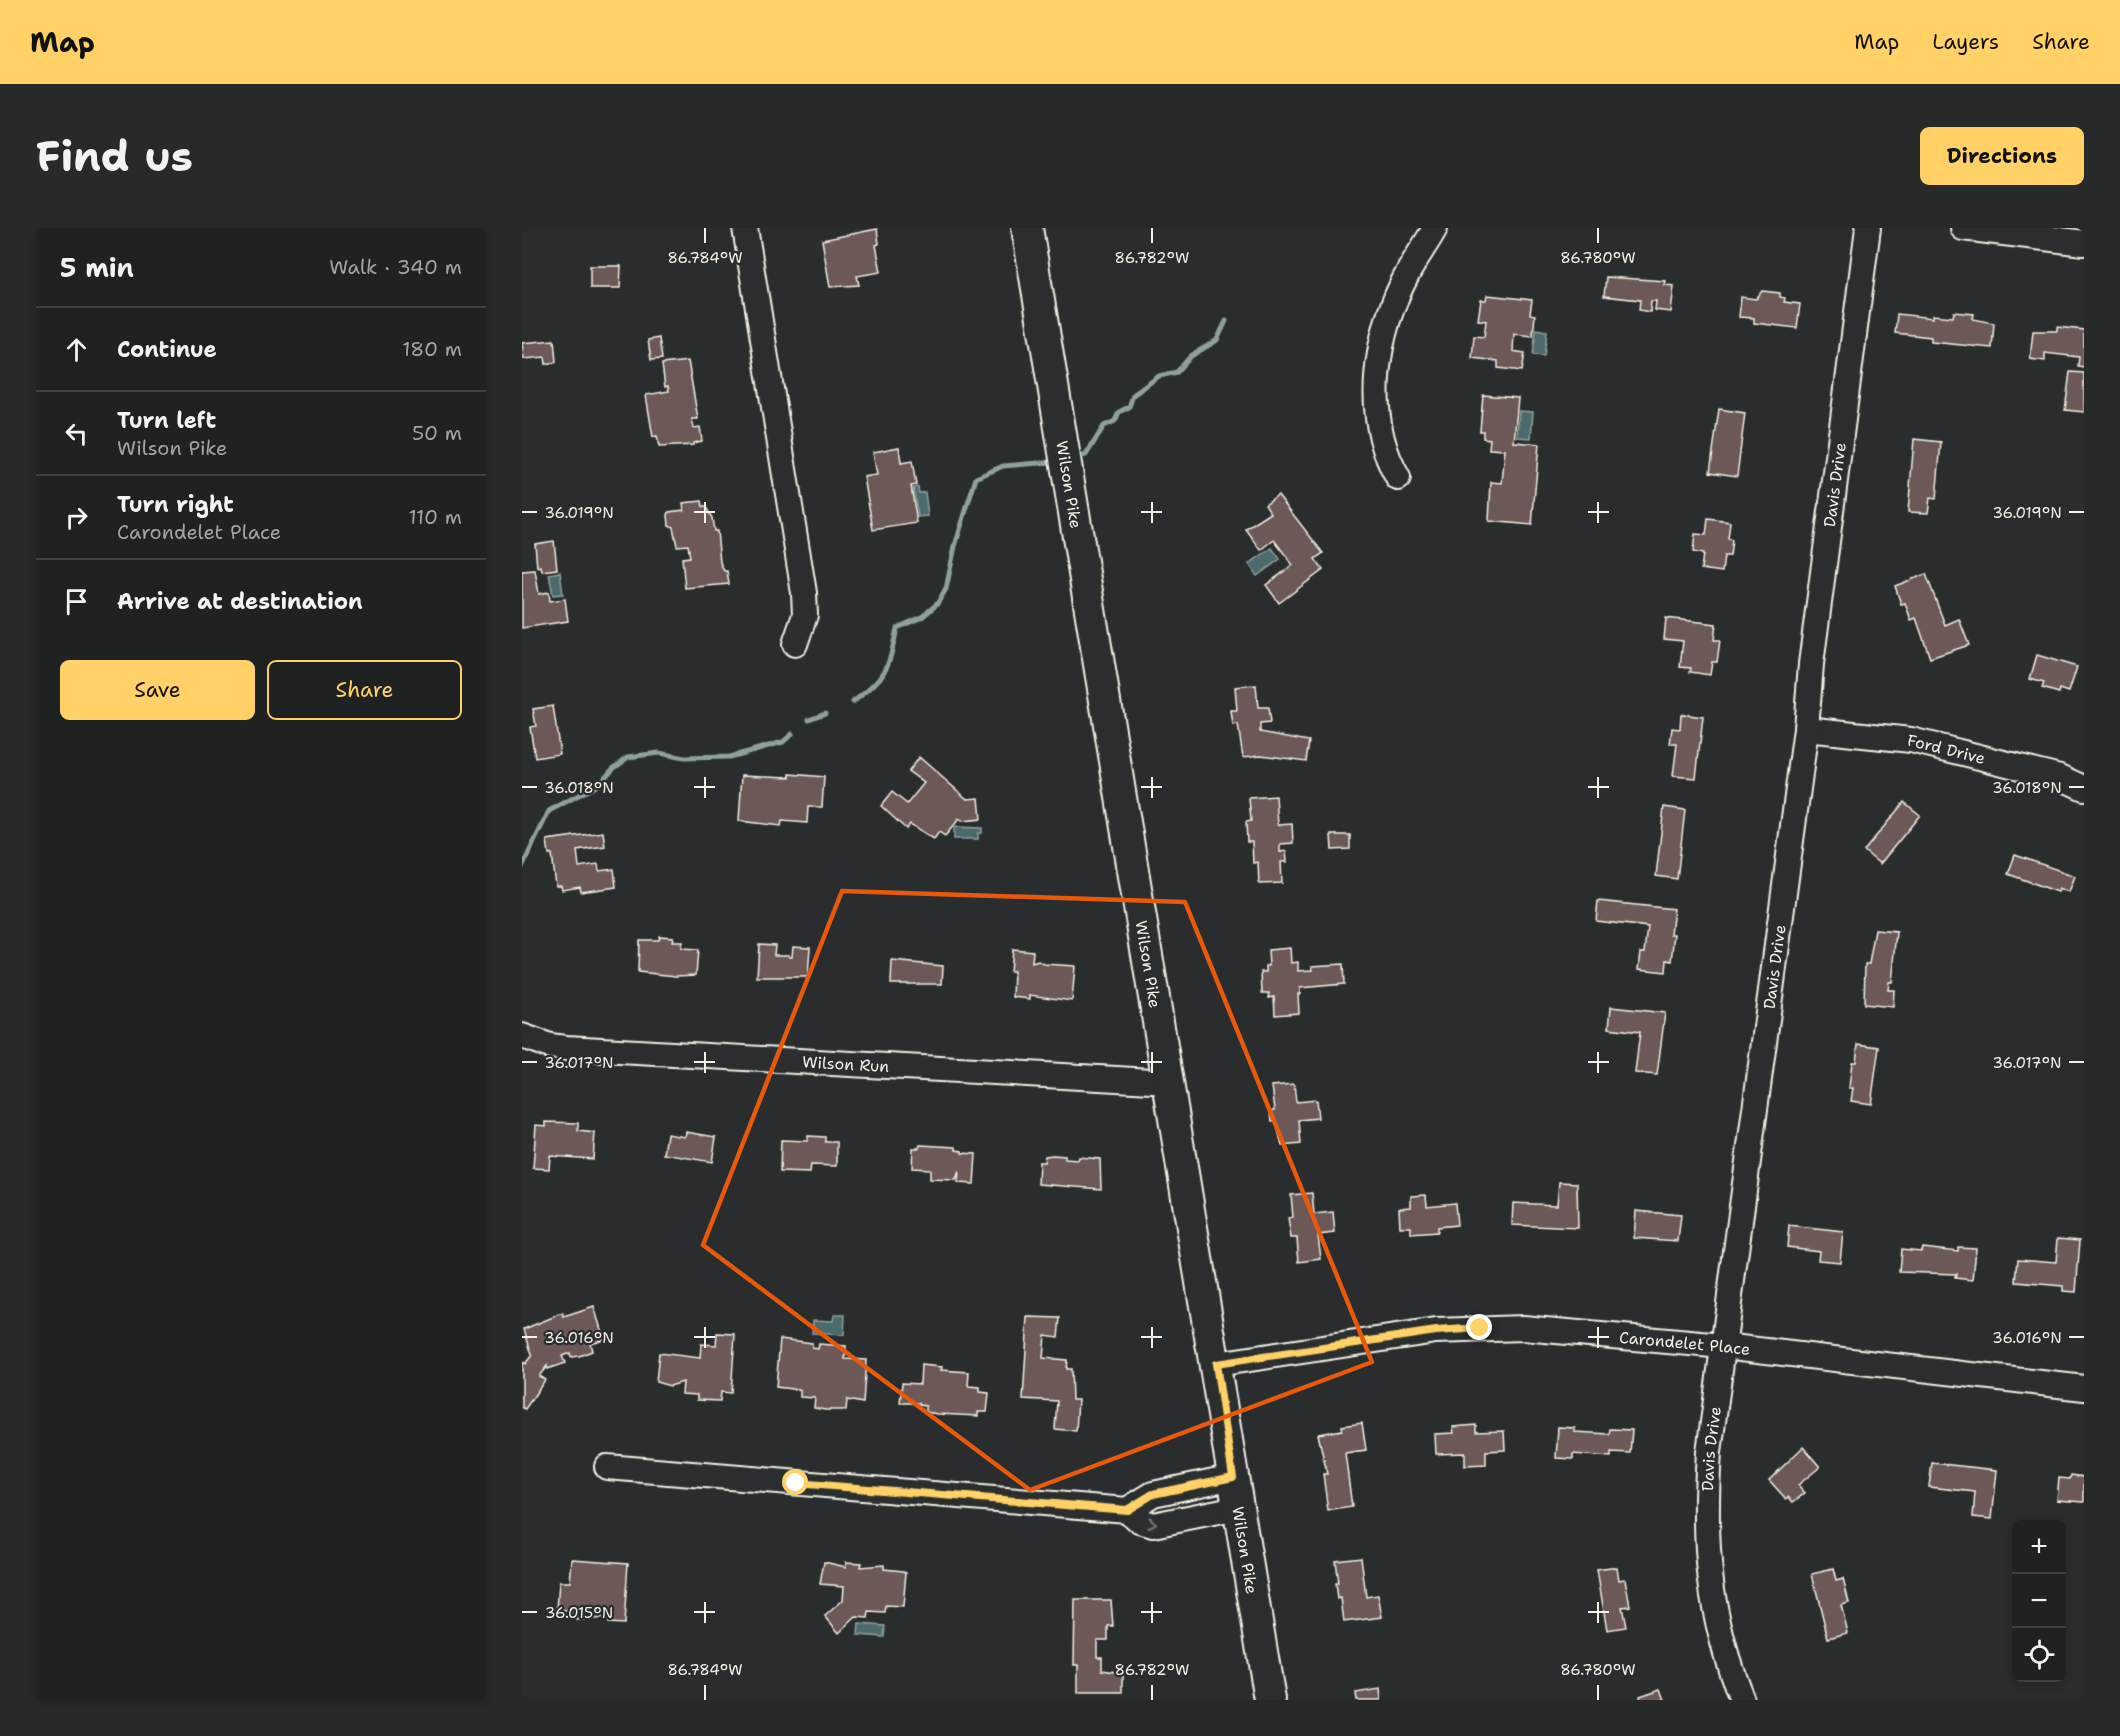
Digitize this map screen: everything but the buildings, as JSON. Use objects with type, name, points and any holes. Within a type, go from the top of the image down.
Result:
[{"type":"main road","name":"Wilson Pike","points":[[1027,228],[1170,1082],[1270,1700]]},
{"type":"street","points":[[745,228],[804,593],[805,615],[795,644]]},
{"type":"street","points":[[1398,478],[1388,461],[1377,423],[1377,376],[1386,329],[1395,301],[1408,273],[1436,228]]},
{"type":"street","name":"Davis Drive","points":[[1742,1700],[1715,1615],[1707,1563],[1705,1505],[1709,1452],[1806,729],[1813,653],[1868,228]]},
{"type":"street","points":[[1963,228],[2084,243]]},
{"type":"street","name":"Ford Drive","points":[[1806,729],[1911,740],[2060,777],[2084,788]]},
{"type":"street","name":"Wilson Run","points":[[522,1036],[550,1046],[582,1049],[1170,1082]]},
{"type":"street","name":"Carondelet Place","points":[[1216,1364],[1436,1331],[1480,1328],[1560,1330],[1723,1346],[2084,1388]]},
{"type":"street","points":[[607,1467],[1127,1510],[1140,1521],[1152,1525],[1238,1508]]},
{"type":"street","points":[[1127,1510],[1153,1494],[1233,1477]]},
{"type":"highlighted area","points":[[842,891],[1185,902],[1372,1362],[1030,1490],[703,1245]]},
{"type":"water","points":[[1536,329],[1547,331],[1544,356],[1533,355]]},
{"type":"water","points":[[1519,411],[1533,412],[1531,438],[1517,437]]},
{"type":"water","points":[[918,487],[919,493],[925,492],[928,516],[918,517],[913,488]]},
{"type":"water","points":[[1272,548],[1280,559],[1257,576],[1249,564]]},
{"type":"water","points":[[560,572],[563,594],[553,595],[549,574]]},
{"type":"water","points":[[954,827],[982,828],[982,833],[978,833],[978,839],[954,839]]},
{"type":"water","points":[[834,1315],[845,1315],[844,1335],[812,1333],[813,1320],[833,1321]]},
{"type":"water","points":[[859,1624],[885,1626],[884,1637],[858,1635]]},
{"type":"waterway","points":[[1077,458],[1086,455],[1104,426],[1115,421],[1119,412],[1129,407],[1133,395],[1159,376],[1177,372],[1191,356],[1217,340],[1226,321]]},
{"type":"waterway","points":[[853,702],[873,686],[884,671],[897,628],[922,617],[937,604],[946,589],[955,546],[976,478],[1003,466],[1052,462]]},
{"type":"waterway","points":[[809,719],[825,713]]},
{"type":"waterway","points":[[522,867],[549,811],[599,784],[613,768],[628,757],[659,753],[684,758],[729,757],[783,742],[792,734]]},
{"type":"route","points":[[796,1483],[1127,1510],[1141,1499],[1153,1494],[1233,1477],[1216,1364],[1436,1331],[1480,1328]]}]
